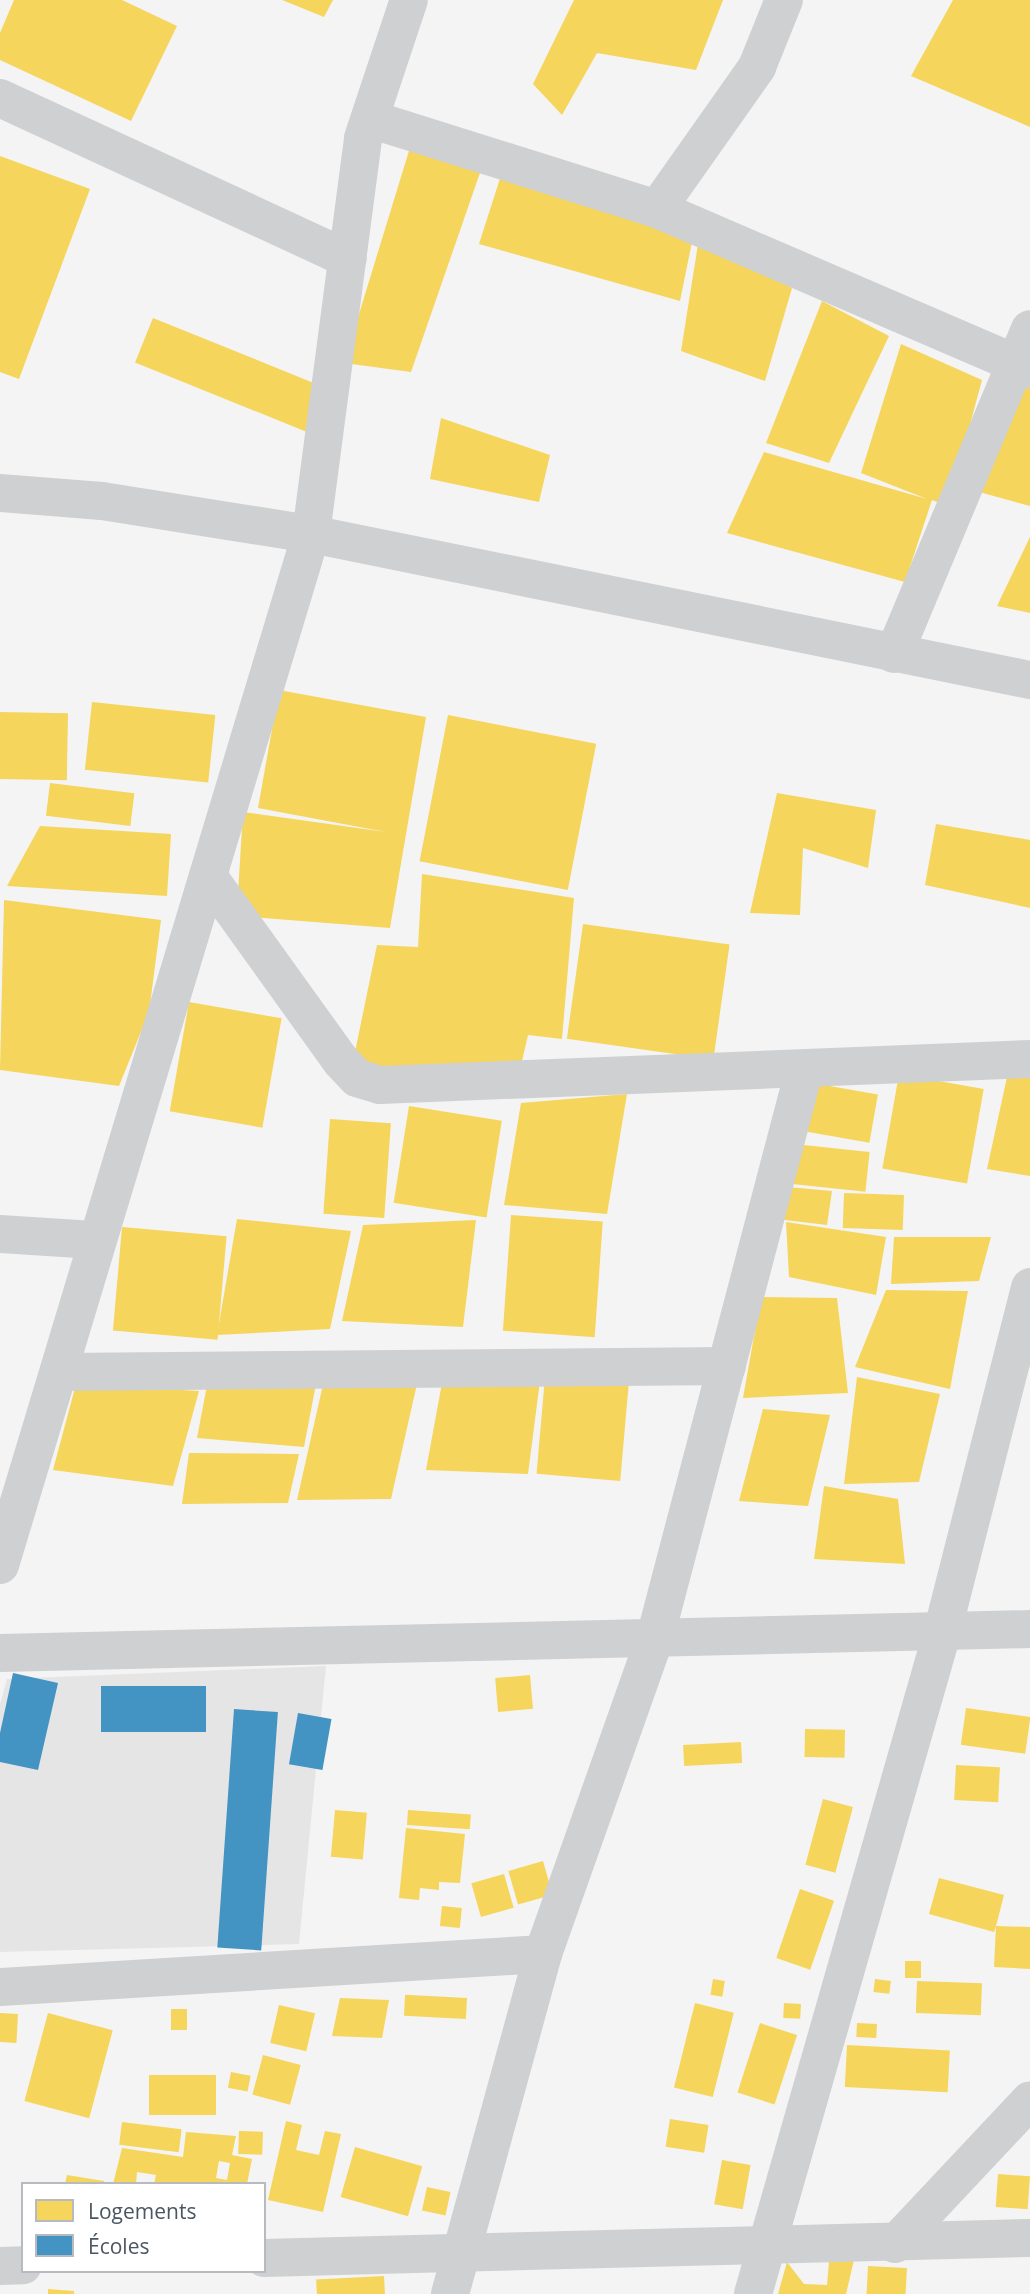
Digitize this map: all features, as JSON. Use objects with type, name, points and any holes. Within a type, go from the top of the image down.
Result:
[{"type":"street","points":[[0,1565],[59,1372],[94,1240],[311,534],[363,138],[409,0]]},
{"type":"street","points":[[657,209],[757,67],[784,0]]},
{"type":"street","points":[[0,98],[348,259]]},
{"type":"street","points":[[370,118],[657,209],[1023,367]]},
{"type":"street","points":[[894,654],[1023,367],[1030,329]]},
{"type":"street","points":[[0,493],[102,501],[311,534],[1030,680]]},
{"type":"street","points":[[208,876],[357,1078],[380,1085],[804,1071],[1030,1059]]},
{"type":"street","points":[[450,2294],[459,2252],[543,1954],[655,1637],[804,1071]]},
{"type":"street","points":[[0,1234],[94,1240]]},
{"type":"street","points":[[753,2294],[763,2247],[1017,1376],[1030,1287]]},
{"type":"street","points":[[59,1372],[727,1366]]},
{"type":"street","points":[[0,1653],[1030,1629]]},
{"type":"street","points":[[0,1987],[543,1954]]},
{"type":"street","points":[[895,2244],[1030,2100]]},
{"type":"street","points":[[266,2258],[895,2244],[1030,2238]]},
{"type":"street","points":[[0,2266],[21,2265]]},
{"type":"shaded area","points":[[326,1666],[299,1944],[0,1952],[0,1704],[7,1679]]},
{"type":"building: Logements","points":[[14,0],[122,0],[177,26],[131,121],[0,60],[0,33]]},
{"type":"building: Logements","points":[[282,0],[333,0],[324,17]]},
{"type":"building: Logements","points":[[574,0],[723,0],[696,70],[597,53],[562,115],[533,84]]},
{"type":"building: Logements","points":[[953,0],[1030,0],[1030,127],[911,76]]},
{"type":"building: Logements","points":[[412,141],[482,167],[411,372],[344,363]]},
{"type":"building: Logements","points":[[0,156],[90,189],[19,379],[0,372]]},
{"type":"building: Logements","points":[[503,169],[693,237],[680,301],[479,244]]},
{"type":"building: Logements","points":[[699,238],[792,288],[765,381],[681,351]]},
{"type":"building: Logements","points":[[822,301],[889,336],[829,463],[766,443]]},
{"type":"building: Logements","points":[[153,318],[327,388],[309,433],[135,363]]},
{"type":"building: Logements","points":[[901,344],[982,380],[948,506],[932,500],[905,582],[727,533],[764,452],[927,499],[861,473]]},
{"type":"building: Logements","points":[[1024,381],[1030,384],[1030,506],[972,490]]},
{"type":"building: Logements","points":[[441,418],[550,455],[539,502],[430,479]]},
{"type":"building: Logements","points":[[1030,537],[1030,613],[997,606]]},
{"type":"building: Logements","points":[[279,690],[426,717],[390,928],[252,917],[238,893],[243,812],[386,832],[258,808]]},
{"type":"building: Logements","points":[[92,702],[215,715],[208,783],[85,770]]},
{"type":"building: Logements","points":[[0,712],[68,713],[67,780],[0,779]]},
{"type":"building: Logements","points":[[448,715],[596,744],[568,890],[420,861]]},
{"type":"building: Logements","points":[[50,783],[134,793],[130,826],[46,816]]},
{"type":"building: Logements","points":[[777,793],[876,810],[868,868],[803,848],[800,915],[750,913]]},
{"type":"building: Logements","points":[[936,824],[1030,840],[1030,908],[925,885]]},
{"type":"building: Logements","points":[[40,826],[171,834],[167,896],[7,886]]},
{"type":"building: Logements","points":[[422,874],[574,898],[562,1039],[528,1035],[520,1070],[372,1066],[355,1052],[377,945],[418,947]]},
{"type":"building: Logements","points":[[4,900],[161,920],[149,1012],[119,1086],[0,1070]]},
{"type":"building: Logements","points":[[583,924],[730,945],[713,1059],[567,1039]]},
{"type":"building: Logements","points":[[189,1002],[282,1018],[262,1128],[170,1111]]},
{"type":"building: Logements","points":[[1009,1068],[1030,1071],[1030,1176],[987,1169]]},
{"type":"building: Logements","points":[[899,1074],[984,1089],[967,1183],[882,1169]]},
{"type":"building: Logements","points":[[807,1082],[878,1095],[869,1143],[798,1130]]},
{"type":"building: Logements","points":[[627,1094],[607,1214],[504,1205],[521,1103]]},
{"type":"building: Logements","points":[[409,1106],[502,1121],[487,1217],[394,1203]]},
{"type":"building: Logements","points":[[330,1119],[391,1123],[384,1218],[323,1214]]},
{"type":"building: Logements","points":[[794,1144],[870,1152],[865,1192],[790,1184]]},
{"type":"building: Logements","points":[[777,1186],[832,1191],[827,1225],[768,1218]]},
{"type":"building: Logements","points":[[844,1193],[904,1195],[903,1230],[843,1228]]},
{"type":"building: Logements","points":[[511,1215],[603,1221],[595,1337],[503,1331]]},
{"type":"building: Logements","points":[[237,1219],[351,1231],[330,1329],[217,1335]]},
{"type":"building: Logements","points":[[476,1220],[463,1327],[342,1321],[363,1225]]},
{"type":"building: Logements","points":[[786,1222],[886,1237],[876,1295],[789,1277]]},
{"type":"building: Logements","points":[[122,1227],[227,1236],[218,1340],[113,1331]]},
{"type":"building: Logements","points":[[894,1237],[991,1237],[979,1281],[891,1284]]},
{"type":"building: Logements","points":[[886,1290],[968,1291],[950,1389],[855,1367]]},
{"type":"building: Logements","points":[[761,1297],[837,1298],[848,1393],[743,1398]]},
{"type":"building: Logements","points":[[444,1372],[541,1373],[528,1474],[426,1470]]},
{"type":"building: Logements","points":[[419,1375],[391,1499],[297,1500],[324,1380]]},
{"type":"building: Logements","points":[[545,1377],[629,1384],[620,1481],[537,1474]]},
{"type":"building: Logements","points":[[857,1377],[940,1394],[919,1482],[844,1484]]},
{"type":"building: Logements","points":[[76,1384],[199,1391],[173,1486],[53,1470]]},
{"type":"building: Logements","points":[[316,1384],[304,1447],[197,1438],[207,1385]]},
{"type":"building: Logements","points":[[763,1409],[830,1415],[808,1506],[739,1501]]},
{"type":"building: Logements","points":[[189,1453],[299,1454],[288,1503],[182,1504]]},
{"type":"building: Logements","points":[[824,1486],[898,1499],[905,1564],[814,1559]]},
{"type":"building: Logements","points":[[530,1675],[533,1709],[498,1712],[495,1678]]},
{"type":"building: Logements","points":[[966,1708],[1030,1717],[1025,1754],[961,1745]]},
{"type":"building: Logements","points":[[805,1729],[845,1730],[845,1758],[805,1757]]},
{"type":"building: Logements","points":[[741,1742],[742,1763],[684,1766],[683,1745]]},
{"type":"building: Logements","points":[[956,1765],[1000,1767],[998,1802],[954,1800]]},
{"type":"building: Logements","points":[[823,1799],[853,1807],[835,1873],[805,1865]]},
{"type":"building: Logements","points":[[335,1810],[367,1813],[363,1860],[331,1857]]},
{"type":"building: Logements","points":[[408,1810],[471,1814],[470,1829],[407,1825]]},
{"type":"building: Logements","points":[[406,1828],[465,1834],[460,1883],[439,1882],[439,1890],[420,1888],[419,1900],[399,1898]]},
{"type":"building: Logements","points":[[543,1861],[553,1895],[518,1905],[508,1871]]},
{"type":"building: Logements","points":[[504,1874],[514,1908],[481,1917],[471,1883]]},
{"type":"building: Logements","points":[[939,1878],[1004,1895],[994,1932],[929,1914]]},
{"type":"building: Logements","points":[[800,1889],[834,1901],[810,1970],[776,1958]]},
{"type":"building: Logements","points":[[442,1906],[462,1908],[460,1928],[440,1926]]},
{"type":"building: Logements","points":[[996,1926],[1030,1927],[1030,1969],[994,1967]]},
{"type":"building: Logements","points":[[905,1961],[921,1961],[921,1978],[905,1978]]},
{"type":"building: Logements","points":[[713,1979],[725,1981],[722,1997],[710,1995]]},
{"type":"building: Logements","points":[[875,1979],[891,1981],[889,1994],[873,1992]]},
{"type":"building: Logements","points":[[917,1981],[982,1983],[981,2015],[916,2013]]},
{"type":"building: Logements","points":[[405,1995],[467,1998],[466,2019],[404,2016]]},
{"type":"building: Logements","points":[[340,1998],[389,2000],[382,2038],[332,2036]]},
{"type":"building: Logements","points":[[695,2003],[734,2013],[713,2097],[674,2087]]},
{"type":"building: Logements","points":[[784,2003],[801,2004],[800,2019],[783,2018]]},
{"type":"building: Logements","points":[[279,2005],[315,2013],[306,2051],[270,2043]]},
{"type":"building: Logements","points":[[171,2009],[187,2009],[187,2030],[171,2030]]},
{"type":"building: Logements","points":[[0,2013],[18,2014],[16,2043],[0,2042]]},
{"type":"building: Logements","points":[[48,2013],[113,2030],[89,2118],[24,2101]]},
{"type":"building: Logements","points":[[760,2023],[797,2035],[775,2104],[737,2092]]},
{"type":"building: Logements","points":[[857,2023],[877,2024],[876,2038],[856,2037]]},
{"type":"building: Logements","points":[[847,2045],[950,2050],[948,2092],[845,2087]]},
{"type":"building: Logements","points":[[263,2055],[301,2065],[290,2105],[252,2095]]},
{"type":"building: Logements","points":[[231,2072],[251,2076],[248,2092],[228,2088]]},
{"type":"building: Logements","points":[[149,2075],[216,2075],[216,2115],[149,2115]]},
{"type":"building: Logements","points":[[670,2119],[709,2125],[704,2153],[666,2147]]},
{"type":"building: Logements","points":[[286,2121],[302,2125],[296,2150],[319,2155],[325,2131],[341,2134],[323,2212],[268,2200]]},
{"type":"building: Logements","points":[[122,2122],[182,2129],[179,2152],[119,2145]]},
{"type":"building: Logements","points":[[239,2131],[263,2132],[262,2155],[238,2154]]},
{"type":"building: Logements","points":[[186,2132],[236,2136],[232,2155],[252,2159],[247,2182],[154,2182],[156,2175],[137,2172],[136,2182],[114,2182],[122,2148],[183,2157]],"holes":[[[219,2161],[230,2163],[227,2180],[216,2178]]]},
{"type":"building: Logements","points":[[355,2147],[422,2166],[408,2216],[341,2197]]},
{"type":"building: Logements","points":[[722,2160],[751,2165],[743,2209],[714,2204]]},
{"type":"building: Logements","points":[[998,2174],[1030,2176],[1028,2209],[996,2207]]},
{"type":"building: Logements","points":[[67,2175],[104,2181],[104,2182],[65,2182]]},
{"type":"building: Logements","points":[[427,2187],[450,2192],[445,2215],[422,2210]]},
{"type":"building: Logements","points":[[854,2260],[846,2294],[778,2294],[787,2262],[804,2284],[827,2285],[829,2261]]},
{"type":"building: Logements","points":[[868,2266],[907,2268],[906,2294],[867,2294]]},
{"type":"building: Logements","points":[[384,2276],[385,2294],[317,2294],[316,2280]]},
{"type":"building: Logements","points":[[48,2289],[74,2291],[74,2294],[48,2294]]},
{"type":"building: Écoles","points":[[13,1673],[58,1683],[38,1770],[0,1762],[0,1733]]},
{"type":"building: Écoles","points":[[101,1686],[206,1686],[206,1732],[101,1732]]},
{"type":"building: Écoles","points":[[234,1709],[278,1712],[261,1950],[217,1947]]},
{"type":"building: Écoles","points":[[298,1713],[331,1719],[322,1770],[289,1764]]}]
